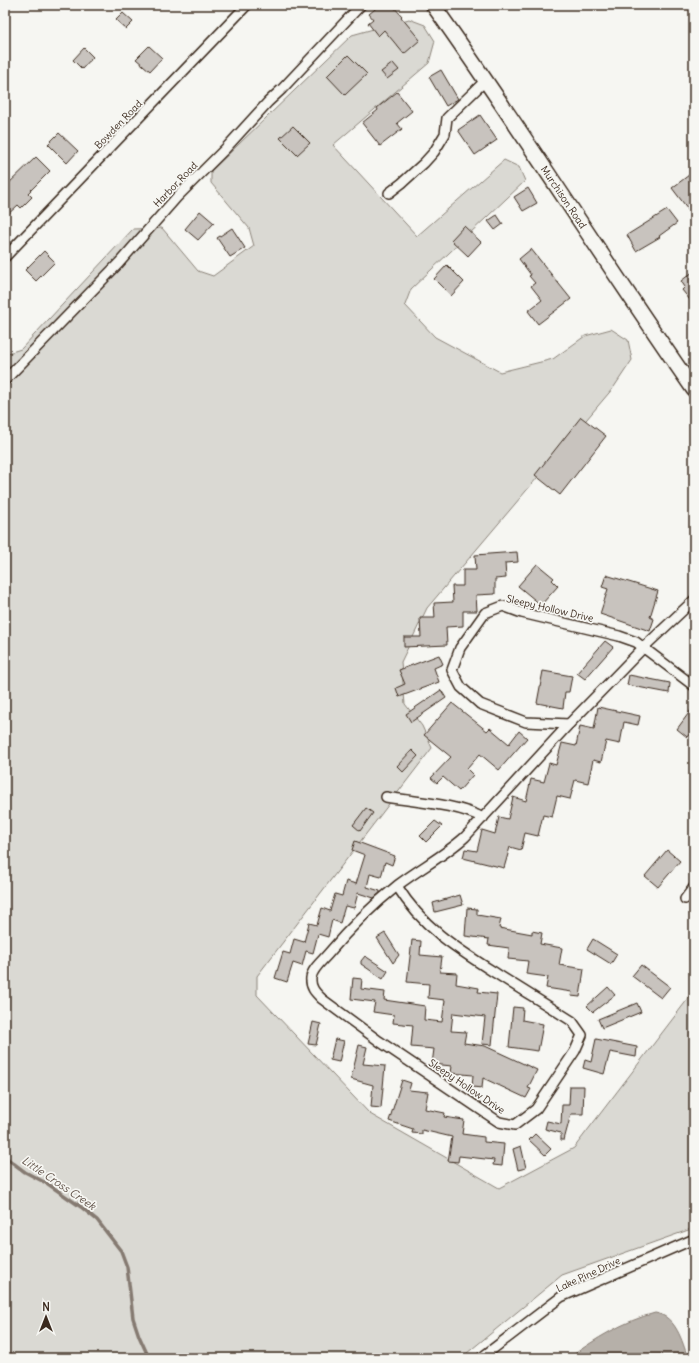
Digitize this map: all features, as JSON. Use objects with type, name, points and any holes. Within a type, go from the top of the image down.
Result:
[{"type":"main road","name":"Murchison Road","points":[[433,5],[486,80],[656,336],[694,390]]},
{"type":"street","name":"Bowden Road","points":[[5,257],[246,5]]},
{"type":"street","name":"Harbor Road","points":[[5,380],[119,263],[177,197],[226,148],[268,102],[362,5]]},
{"type":"street","points":[[389,193],[424,163],[434,152],[444,134],[447,118],[486,80]]},
{"type":"street","name":"Sleepy Hollow Drive","points":[[397,886],[409,904],[426,924],[451,944],[572,1021],[582,1035],[575,1051],[536,1109],[515,1125],[499,1122],[379,1041],[322,999],[314,991],[311,985],[311,977],[315,969],[345,935],[397,886],[451,849],[483,818],[643,648],[694,600]]},
{"type":"street","name":"Sleepy Hollow Drive","points":[[570,724],[526,722],[480,704],[461,687],[452,670],[460,648],[485,613],[503,606],[522,613],[619,636],[636,642],[643,648]]},
{"type":"street","points":[[643,648],[694,686]]},
{"type":"street","points":[[386,797],[455,808],[474,813],[483,818]]},
{"type":"street","points":[[685,899],[694,887]]},
{"type":"street","name":"Lake Pine Drive","points":[[482,1358],[561,1297],[694,1239]]},
{"type":"shaded area","points":[[409,19],[425,25],[435,41],[429,63],[333,145],[417,236],[504,160],[519,167],[525,181],[411,289],[405,305],[435,337],[500,372],[553,359],[585,336],[611,329],[628,340],[632,360],[614,387],[427,608],[401,662],[405,704],[422,726],[432,748],[257,976],[257,995],[370,1114],[499,1188],[574,1148],[694,991],[694,1228],[562,1275],[461,1358],[5,1358],[5,354],[21,349],[133,229],[162,228],[198,271],[213,276],[254,246],[249,228],[211,183],[211,171],[352,35]]},
{"type":"shaded area","points":[[655,1313],[662,1315],[673,1324],[677,1330],[688,1358],[569,1358],[610,1331],[643,1316]]},
{"type":"building","points":[[380,5],[392,5],[420,40],[404,54],[384,30],[378,36],[368,23],[373,19],[369,14]]},
{"type":"building","points":[[123,13],[133,22],[126,29],[116,20]]},
{"type":"building","points":[[149,46],[162,58],[150,71],[136,59]]},
{"type":"building","points":[[84,48],[93,57],[82,69],[73,60]]},
{"type":"building","points":[[348,55],[367,74],[345,95],[327,76]]},
{"type":"building","points":[[393,63],[399,70],[387,79],[381,72]]},
{"type":"building","points":[[441,70],[458,99],[446,106],[429,77]]},
{"type":"building","points":[[397,92],[412,111],[397,123],[402,129],[380,146],[362,123],[378,110],[377,108]]},
{"type":"building","points":[[480,115],[497,140],[475,155],[458,130]]},
{"type":"building","points":[[293,126],[310,143],[297,155],[280,138]]},
{"type":"building","points":[[59,133],[78,151],[67,163],[48,144]]},
{"type":"building","points":[[36,157],[50,171],[28,193],[32,197],[21,208],[18,205],[5,217],[5,187]]},
{"type":"building","points":[[689,175],[694,182],[694,217],[672,188]]},
{"type":"building","points":[[528,188],[537,203],[523,211],[514,197]]},
{"type":"building","points":[[667,210],[677,223],[659,236],[660,237],[636,251],[627,235]]},
{"type":"building","points":[[200,211],[214,223],[198,240],[185,229]]},
{"type":"building","points":[[497,215],[503,224],[495,230],[488,221]]},
{"type":"building","points":[[464,226],[481,242],[468,256],[451,240]]},
{"type":"building","points":[[232,228],[245,248],[230,257],[217,238]]},
{"type":"building","points":[[531,249],[571,299],[538,324],[528,311],[542,300],[531,286],[535,283],[519,259]]},
{"type":"building","points":[[44,251],[55,262],[36,281],[25,270]]},
{"type":"building","points":[[447,265],[464,282],[451,296],[434,279]]},
{"type":"building","points":[[694,271],[694,305],[682,290],[685,287],[681,281]]},
{"type":"building","points":[[581,417],[606,436],[560,495],[535,475]]},
{"type":"building","points":[[517,552],[518,562],[505,563],[506,578],[495,579],[495,594],[476,595],[477,611],[463,611],[463,626],[446,627],[447,645],[404,647],[404,637],[421,637],[420,618],[435,618],[434,603],[453,602],[452,586],[463,586],[463,570],[476,570],[475,555]]},
{"type":"building","points":[[537,564],[554,578],[552,580],[558,586],[541,605],[518,586]]},
{"type":"building","points":[[606,575],[658,591],[650,617],[654,619],[650,631],[600,614],[608,589],[602,587]]},
{"type":"building","points":[[605,641],[613,647],[585,679],[577,673]]},
{"type":"building","points":[[439,655],[443,664],[434,668],[439,682],[399,697],[396,688],[405,684],[399,670]]},
{"type":"building","points":[[543,671],[572,676],[569,692],[565,692],[563,708],[537,703]]},
{"type":"building","points":[[629,675],[670,683],[669,693],[627,685]]},
{"type":"building","points":[[441,690],[446,698],[411,722],[406,714]]},
{"type":"building","points":[[452,703],[487,731],[490,728],[509,744],[519,731],[527,738],[499,770],[480,754],[467,769],[473,775],[459,791],[443,777],[437,783],[431,778],[451,757],[424,735]]},
{"type":"building","points":[[694,706],[694,728],[687,737],[677,729]]},
{"type":"building","points":[[598,707],[640,716],[638,725],[624,722],[620,744],[606,741],[601,762],[593,760],[588,783],[575,780],[570,799],[557,796],[552,817],[543,815],[538,836],[525,833],[521,850],[510,847],[504,868],[463,858],[465,849],[477,851],[482,830],[495,834],[499,817],[508,819],[513,797],[526,801],[531,779],[544,782],[549,763],[556,765],[562,743],[576,746],[580,726],[594,729]]},
{"type":"building","points":[[412,750],[418,756],[403,772],[397,766]]},
{"type":"building","points":[[366,808],[373,813],[360,831],[353,825]]},
{"type":"building","points":[[435,821],[442,826],[426,842],[420,836]]},
{"type":"building","points":[[355,841],[395,856],[392,865],[385,862],[381,877],[370,874],[367,887],[380,891],[380,893],[374,898],[358,893],[354,908],[345,906],[340,923],[332,920],[328,937],[318,934],[313,953],[306,951],[302,966],[293,963],[287,982],[275,978],[283,952],[290,954],[294,939],[304,942],[309,923],[317,925],[322,908],[330,911],[335,894],[342,896],[346,881],[356,884],[365,855],[352,850]]},
{"type":"building","points":[[667,850],[680,861],[658,887],[645,876]]},
{"type":"building","points":[[460,895],[463,905],[435,912],[433,903]]},
{"type":"building","points":[[467,908],[477,909],[477,915],[501,919],[499,928],[532,934],[532,931],[542,933],[540,944],[562,948],[559,965],[584,969],[580,997],[571,996],[572,992],[546,988],[548,977],[526,974],[528,961],[508,959],[509,948],[488,945],[489,939],[465,936]]},
{"type":"building","points":[[385,933],[399,955],[393,963],[377,938]]},
{"type":"building","points":[[593,939],[617,954],[611,964],[587,949]]},
{"type":"building","points":[[412,940],[421,941],[420,955],[442,957],[440,972],[457,973],[456,984],[479,988],[478,992],[497,994],[492,1045],[482,1044],[485,1017],[453,1013],[451,1031],[466,1032],[464,1043],[485,1046],[537,1070],[528,1088],[531,1089],[526,1098],[483,1078],[482,1088],[472,1087],[473,1075],[451,1073],[452,1066],[432,1064],[434,1049],[411,1047],[413,1025],[393,1023],[394,1015],[373,1012],[375,1002],[351,999],[353,978],[362,979],[361,989],[385,992],[384,1000],[425,1006],[424,1020],[442,1022],[445,1000],[428,998],[429,984],[407,982]]},
{"type":"building","points":[[365,956],[388,971],[383,979],[361,964],[361,961]]},
{"type":"building","points":[[641,965],[670,987],[661,998],[632,976]]},
{"type":"building","points":[[608,987],[615,995],[593,1012],[587,1006]]},
{"type":"building","points":[[637,1003],[641,1012],[602,1028],[598,1019]]},
{"type":"building","points":[[513,1007],[523,1008],[522,1020],[543,1024],[538,1051],[509,1047]]},
{"type":"building","points":[[313,1022],[321,1024],[316,1045],[308,1044]]},
{"type":"building","points":[[335,1039],[344,1041],[339,1062],[330,1060]]},
{"type":"building","points":[[596,1039],[637,1047],[636,1057],[610,1052],[604,1074],[583,1068],[585,1060],[591,1062]]},
{"type":"building","points":[[359,1045],[367,1047],[363,1064],[385,1066],[381,1108],[371,1107],[373,1085],[351,1079]]},
{"type":"building","points":[[402,1080],[411,1083],[409,1090],[428,1092],[425,1109],[445,1113],[444,1117],[464,1120],[462,1134],[484,1137],[484,1142],[504,1144],[502,1166],[493,1165],[494,1160],[459,1156],[458,1162],[448,1161],[452,1137],[422,1130],[422,1134],[412,1133],[413,1129],[389,1121]]},
{"type":"building","points":[[570,1086],[584,1086],[583,1114],[571,1114],[564,1140],[561,1140],[561,1133],[545,1129],[547,1121],[561,1124],[562,1105],[569,1105]]},
{"type":"building","points":[[535,1134],[551,1149],[545,1155],[529,1140]]},
{"type":"building","points":[[521,1146],[526,1168],[518,1170],[513,1149]]},
{"type":"waterway","name":"Little Cross Creek","points":[[5,1157],[25,1172],[48,1184],[81,1207],[97,1220],[121,1251],[127,1267],[133,1318],[149,1358]]}]
